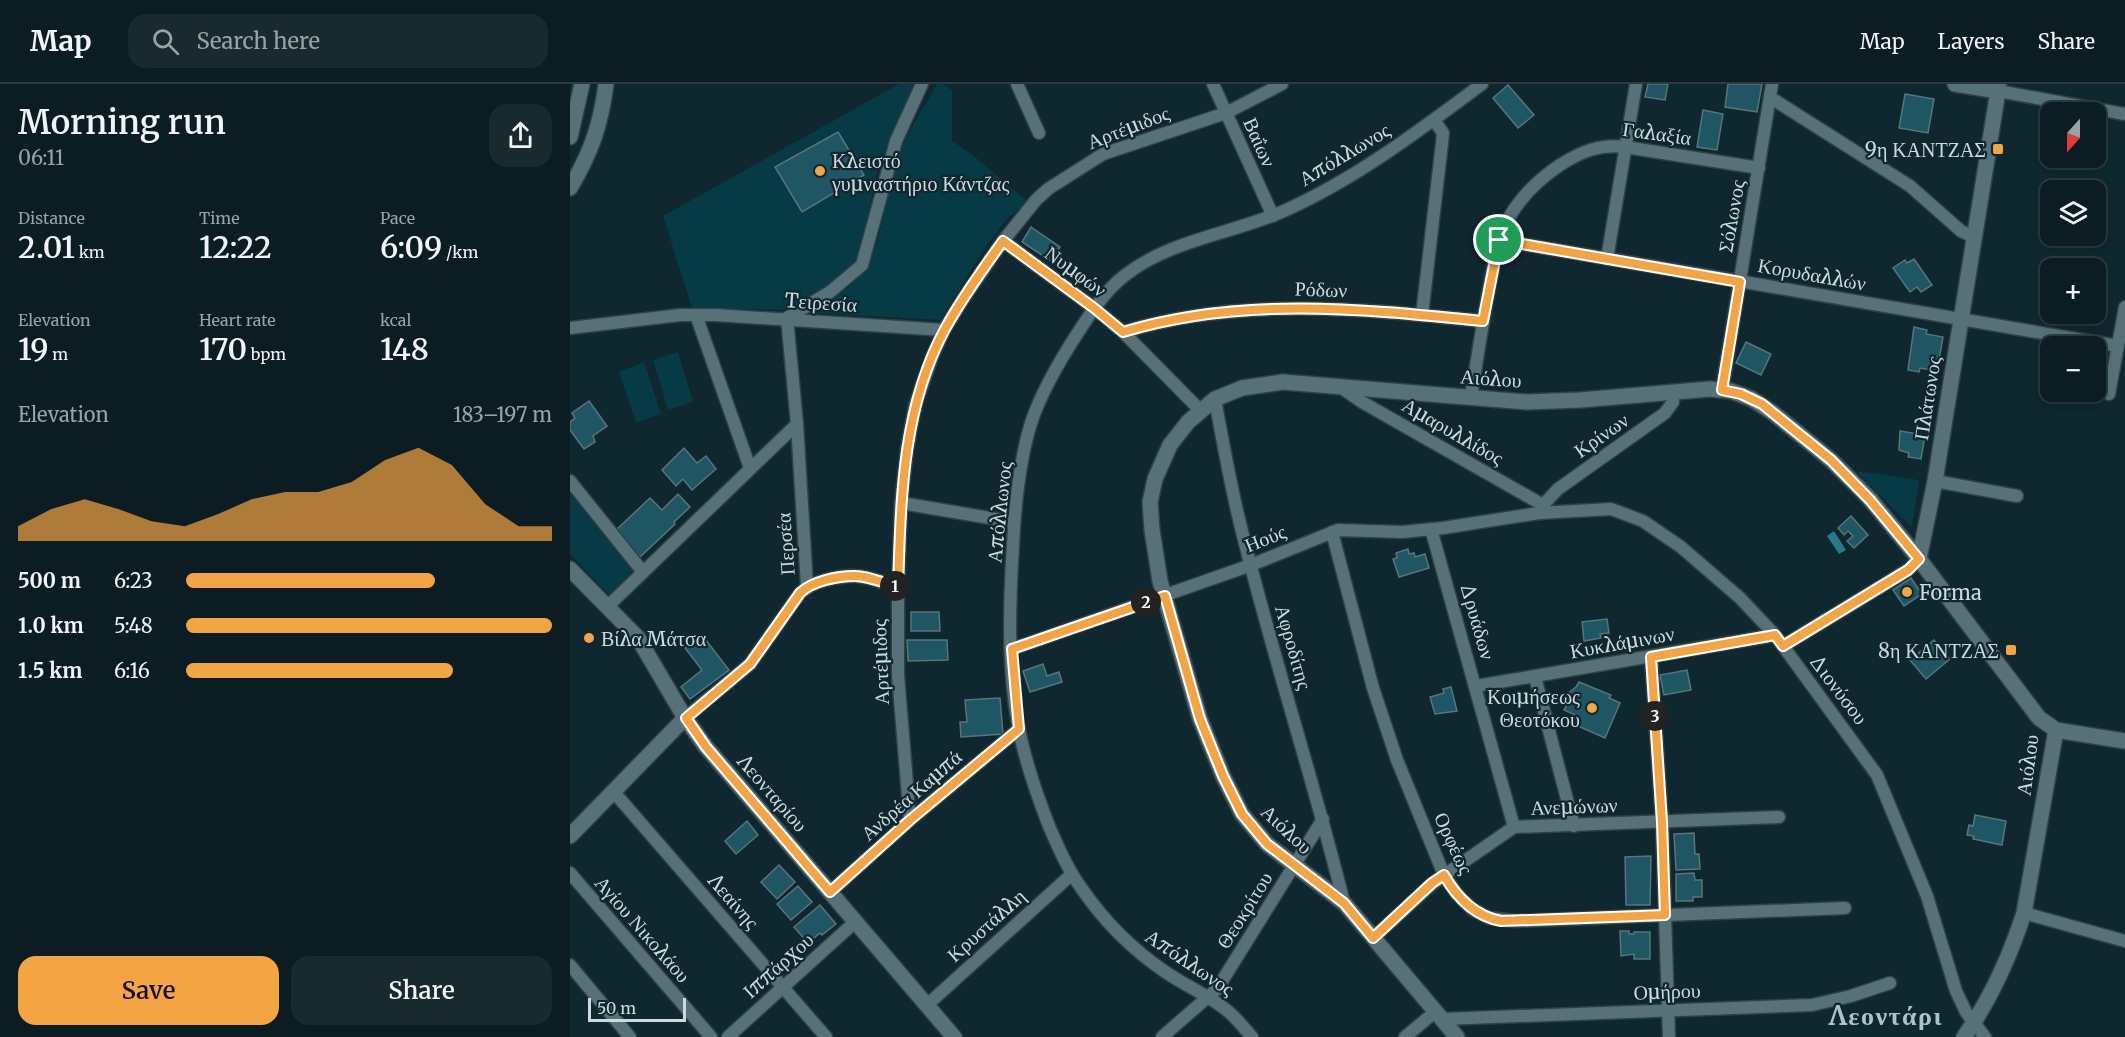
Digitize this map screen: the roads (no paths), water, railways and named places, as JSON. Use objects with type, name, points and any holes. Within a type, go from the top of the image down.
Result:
[{"type":"street","points":[[570,137],[582,84]]},
{"type":"street","points":[[570,188],[585,164],[596,137],[606,84]]},
{"type":"street","points":[[787,318],[830,292],[862,265],[896,141],[922,84]]},
{"type":"street","points":[[1017,84],[1040,133]]},
{"type":"street","name":"Βαΐων","points":[[1213,84],[1273,216]]},
{"type":"street","name":"Αρτέμιδος","points":[[910,820],[898,675],[901,503],[915,406],[944,330],[1003,241],[1036,200],[1048,189],[1096,158],[1117,148],[1226,113],[1282,84]]},
{"type":"street","name":"Απόλλωνος","points":[[1252,1037],[1229,1012],[1166,972],[1128,942],[1084,893],[1072,874],[1041,805],[1024,753],[1019,729],[1012,649],[1011,595],[1014,522],[1021,467],[1031,423],[1046,386],[1066,351],[1094,308],[1113,285],[1144,262],[1190,243],[1273,216],[1326,189],[1407,140],[1482,84]]},
{"type":"street","points":[[1607,259],[1636,84]]},
{"type":"street","name":"Σόλωνος","points":[[1722,390],[1772,84]]},
{"type":"street","points":[[1955,84],[1999,88],[2125,114]]},
{"type":"street","name":"Πλάτωνος","points":[[1919,559],[1935,481],[1999,88]]},
{"type":"street","points":[[1771,98],[1910,186],[1961,231],[1974,237]]},
{"type":"street","points":[[1422,315],[1443,132],[1434,120]]},
{"type":"street","name":"Γαλαξία","points":[[1471,397],[1499,240],[1507,220],[1517,205],[1528,191],[1551,171],[1571,158],[1592,148],[1605,145],[1759,168]]},
{"type":"street","name":"Κορυδαλλών","points":[[1499,240],[2118,346]]},
{"type":"street","name":"Νυμφών","points":[[1003,241],[1123,332],[1200,410]]},
{"type":"street","points":[[2109,394],[2125,307]]},
{"type":"street","name":"Ρόδων","points":[[1123,332],[1176,319],[1257,308],[1322,308],[1483,321]]},
{"type":"street","points":[[696,315],[750,468]]},
{"type":"street","name":"Tειρεσία","points":[[570,328],[696,315],[787,318],[944,330]]},
{"type":"street","name":"Περσέα","points":[[686,718],[750,664],[807,586],[797,424],[787,318]]},
{"type":"street","name":"Αιόλου","points":[[1457,1037],[1344,903],[1267,844],[1242,814],[1223,776],[1200,719],[1156,557],[1150,498],[1157,473],[1170,445],[1180,431],[1200,410],[1215,399],[1242,388],[1271,383],[1302,382],[1339,387],[1550,402],[1722,390],[1741,394],[1762,404],[1831,460],[1870,500],[1919,559],[2039,718],[2056,729],[2024,913],[2007,958],[1974,1023],[1964,1037]]},
{"type":"street","name":"Αμαρυλλίδος","points":[[1339,387],[1543,509]]},
{"type":"street","name":"Κρίνων","points":[[1543,509],[1558,489],[1665,413],[1673,402],[1673,392]]},
{"type":"street","name":"Αφροδίτης","points":[[1215,399],[1229,476],[1251,565],[1323,819],[1344,903]]},
{"type":"street","points":[[607,607],[797,424]]},
{"type":"street","points":[[570,481],[643,573]]},
{"type":"street","points":[[1935,481],[2017,496]]},
{"type":"street","points":[[901,503],[1014,522]]},
{"type":"street","name":"Ηούς","points":[[1012,649],[1251,565],[1332,532],[1345,529],[1392,532],[1431,529],[1543,509]]},
{"type":"street","name":"Διονύσου","points":[[1543,509],[1611,509],[1643,521],[1681,547],[1740,598],[1779,640],[1837,717],[1882,783],[1927,896],[1956,991],[1974,1023],[1985,1037]]},
{"type":"street","name":"Δρυάδων","points":[[1431,529],[1514,827]]},
{"type":"street","name":"Ορφέως","points":[[1332,532],[1373,688],[1397,760],[1444,875],[1457,894],[1472,909],[1489,918],[1501,921],[1845,908]]},
{"type":"street","points":[[1779,640],[1908,570],[1919,559]]},
{"type":"street","name":"Λεονταρίου","points":[[570,569],[641,644],[706,747],[954,1037]]},
{"type":"street","points":[[807,586],[856,576],[898,587]]},
{"type":"street","name":"Κυκλάμινων","points":[[1476,686],[1651,657],[1779,640]]},
{"type":"street","points":[[1651,657],[1662,822],[1669,1037]]},
{"type":"street","points":[[1535,677],[1574,826]]},
{"type":"street","points":[[570,836],[686,718]]},
{"type":"street","name":"Ανδρέα Καμπά","points":[[830,892],[910,820],[1019,729]]},
{"type":"street","points":[[2056,729],[2125,741]]},
{"type":"street","name":"Λεαίνης","points":[[613,791],[826,1037]]},
{"type":"street","name":"Ανεμώνων","points":[[1373,938],[1432,883],[1514,827],[1779,817]]},
{"type":"street","name":"Θεοκρίτου","points":[[1162,1037],[1208,998],[1224,980],[1323,819]]},
{"type":"street","name":"Αγίου Νικολάου","points":[[570,873],[711,1037]]},
{"type":"street","name":"Κρυστάλλη","points":[[927,1005],[1072,874]]},
{"type":"street","points":[[2024,913],[2125,941]]},
{"type":"street","name":"Ιππάρχου","points":[[728,1037],[855,922]]},
{"type":"street","points":[[570,965],[630,1037]]},
{"type":"street","name":"Ομήρου","points":[[1439,1015],[1822,1004],[1890,983]]},
{"type":"street","points":[[1406,1037],[1439,1015]]},
{"type":"place","name":"9η ΚΑΝΤΖΑΣ","points":[[1998,149]]},
{"type":"place","name":"Κλειστό γυμναστήριο Κάντζας","points":[[820,171]]},
{"type":"place","name":"Forma","points":[[1907,592]]},
{"type":"place","name":"Βίλα Μάτσα","points":[[589,638]]},
{"type":"place","name":"8η ΚΑΝΤΖΑΣ","points":[[2011,650]]},
{"type":"place","name":"Κοιμήσεως Θεοτόκου","points":[[1592,708]]},
{"type":"district","name":"Λεοντάρι","points":[[1886,1015]]}]
